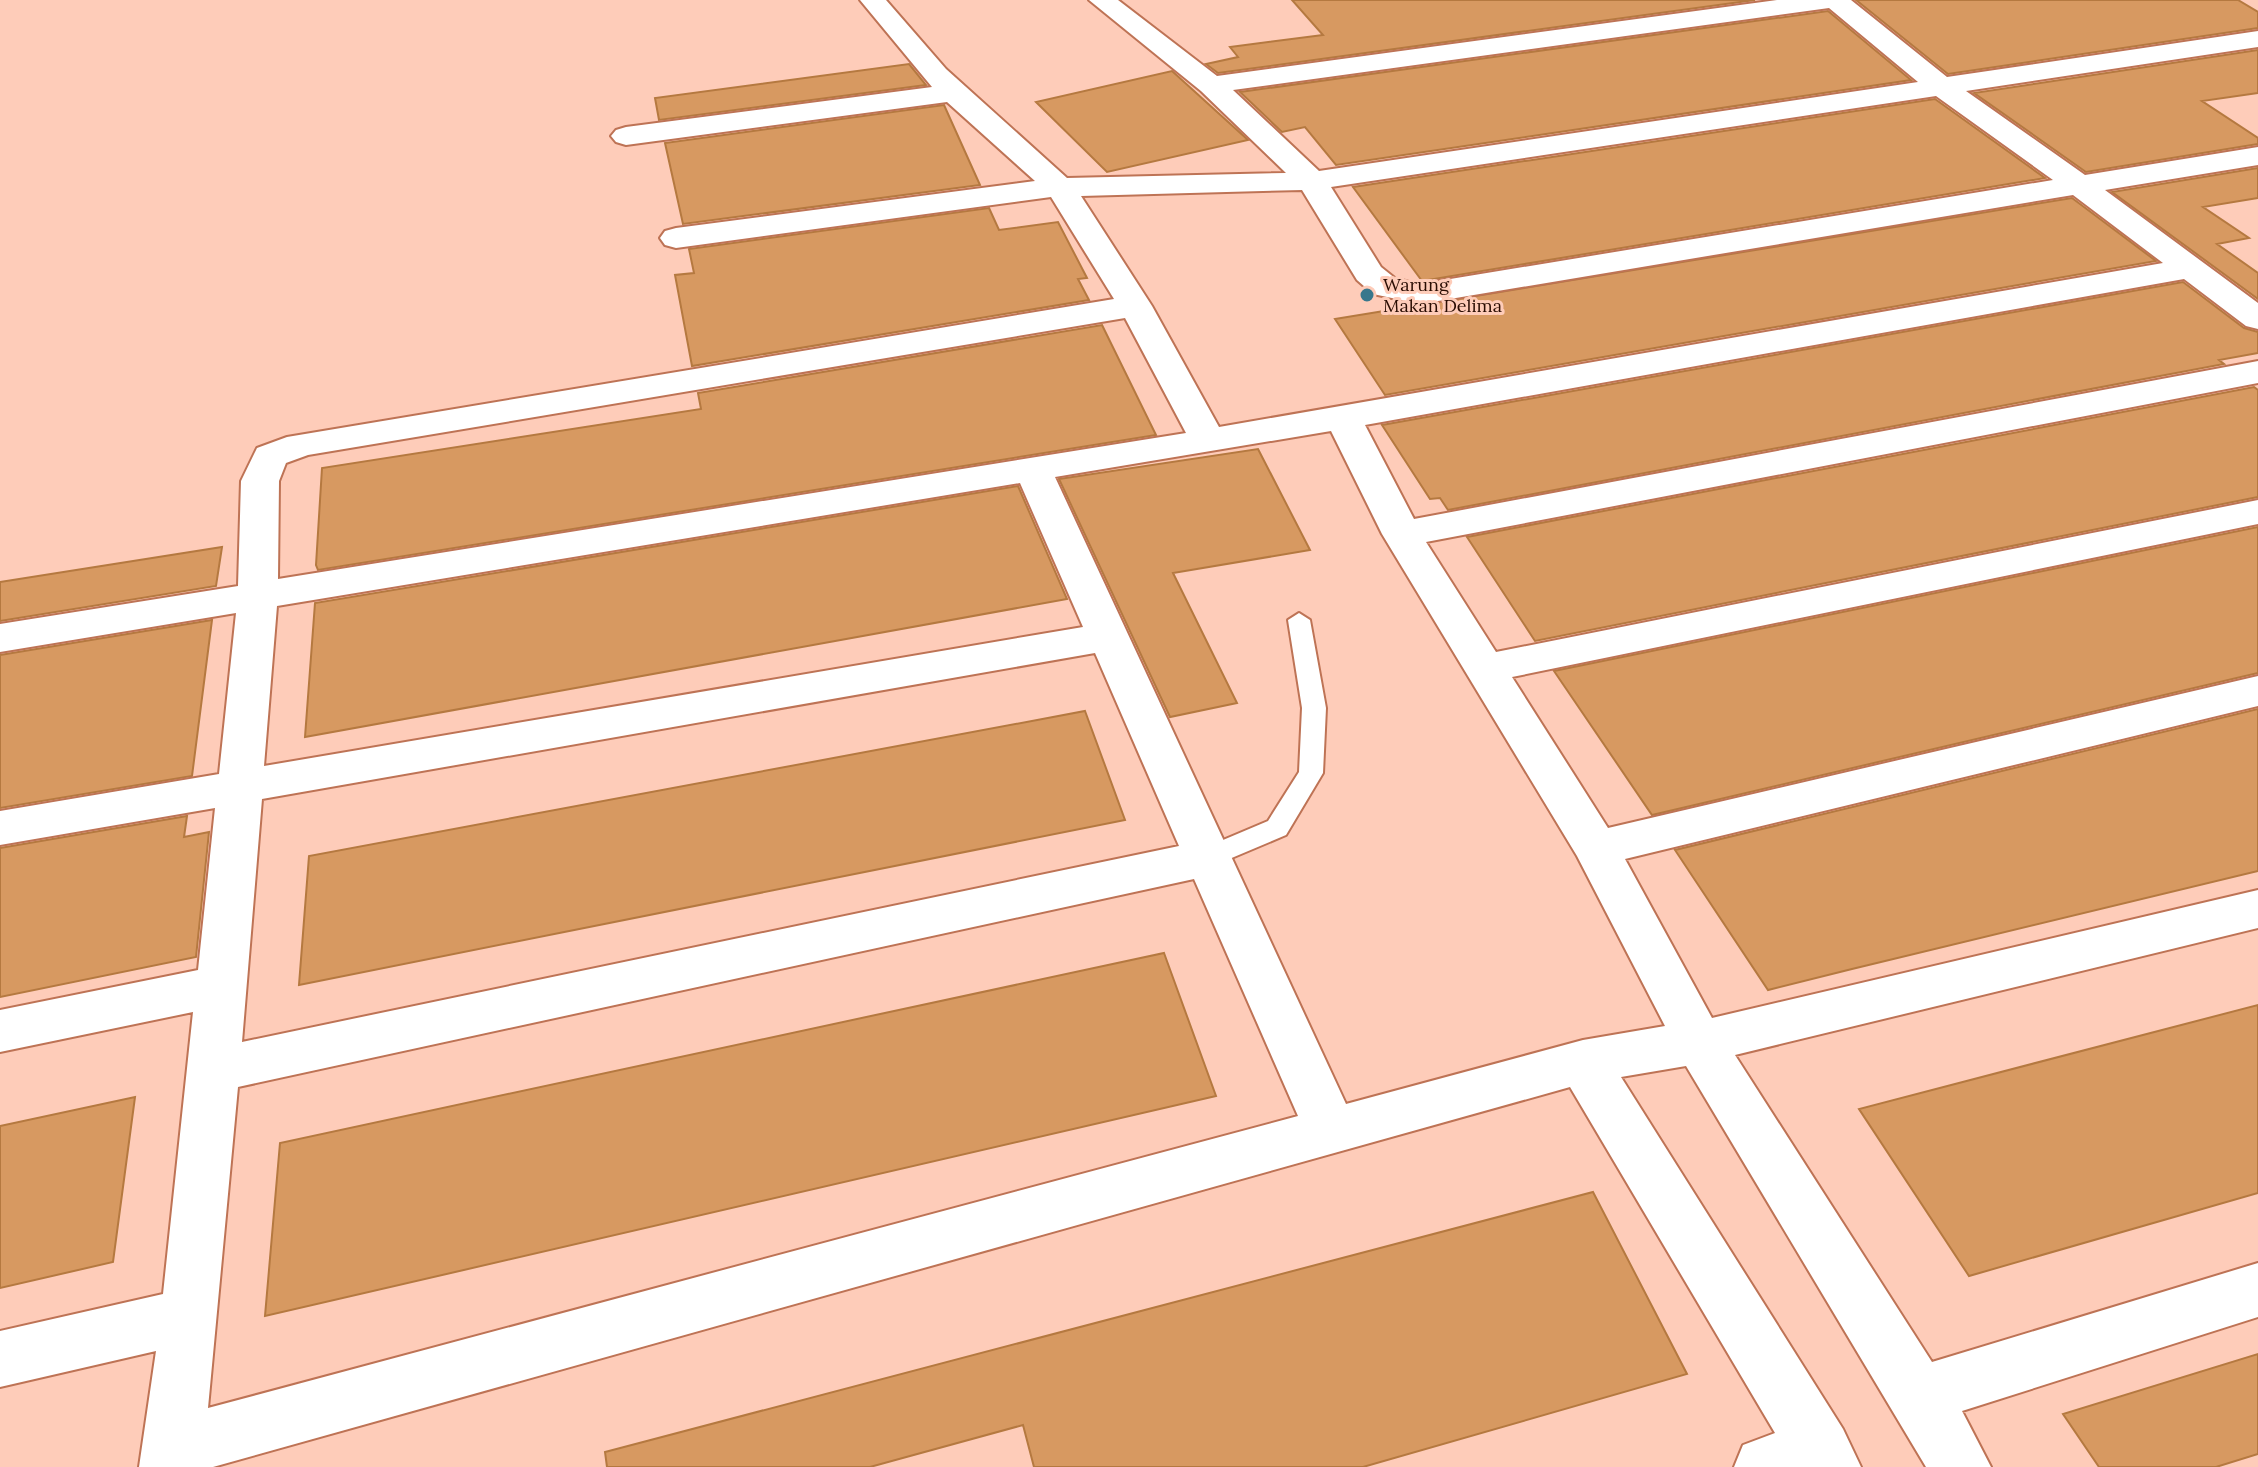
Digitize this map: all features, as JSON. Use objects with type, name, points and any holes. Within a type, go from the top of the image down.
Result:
[{"type":"street","points":[[873,0],[894,31],[955,92],[1060,187],[1135,306],[1175,385],[1208,440]]},
{"type":"street","points":[[1104,3],[1151,0]]},
{"type":"street","points":[[1211,85],[1835,0],[1943,88],[2258,319]]},
{"type":"street","points":[[1104,3],[1211,85],[1312,181],[1369,273],[1385,287],[1420,294],[2258,156]]},
{"type":"street","points":[[676,238],[1060,187],[1312,181],[2258,39]]},
{"type":"street","points":[[626,136],[955,92]]},
{"type":"street","points":[[0,638],[2201,276],[2258,275]]},
{"type":"street","points":[[1135,306],[300,445],[270,456],[260,481],[258,595],[238,789],[215,1070],[190,1315],[171,1458],[1331,1130],[1583,1062],[1699,1042],[2258,909]]},
{"type":"street","points":[[1402,534],[2258,372]]},
{"type":"street","points":[[1343,418],[1402,534],[1596,848],[1699,1042],[1919,1395],[1960,1467]]},
{"type":"street","points":[[1033,470],[1331,1130]]},
{"type":"street","points":[[1486,668],[2258,512]]},
{"type":"street","points":[[0,828],[1108,637]]},
{"type":"street","points":[[1596,848],[2258,691]]},
{"type":"street","points":[[215,1070],[1206,858]]},
{"type":"street","points":[[0,1031],[221,986]]},
{"type":"street","points":[[1583,1062],[1805,1462]]},
{"type":"street","points":[[1919,1395],[2258,1290]]},
{"type":"street","points":[[0,1359],[190,1315]]},
{"type":"lane","points":[[1206,858],[1277,828],[1311,773],[1314,708],[1299,620]]},
{"type":"building","points":[[1292,0],[1755,0],[1218,73],[1206,64],[1238,57],[1230,47],[1323,35]]},
{"type":"building","points":[[1856,0],[2238,0],[2258,12],[2258,28],[1948,74]]},
{"type":"building","points":[[1828,11],[1911,80],[1336,165],[1305,127],[1282,132],[1240,92]]},
{"type":"building","points":[[2258,50],[2258,93],[2202,101],[2258,138],[2258,144],[2086,172],[1974,93]]},
{"type":"building","points":[[909,64],[926,85],[659,120],[655,98]]},
{"type":"building","points":[[1172,71],[1248,140],[1107,172],[1036,102]]},
{"type":"building","points":[[1935,99],[2045,178],[1422,281],[1353,187]]},
{"type":"building","points":[[944,105],[980,185],[683,224],[665,143]]},
{"type":"building","points":[[2258,168],[2258,198],[2203,207],[2249,238],[2217,244],[2258,273],[2258,299],[2112,192]]},
{"type":"building","points":[[2072,198],[2156,261],[1385,395],[1335,319]]},
{"type":"building","points":[[989,208],[999,230],[1058,222],[1087,278],[1078,279],[1089,300],[692,366],[675,275],[694,273],[689,249]]},
{"type":"building","points":[[2183,282],[2244,328],[2258,332],[2258,353],[2219,360],[2224,364],[1448,510],[1440,498],[1430,499],[1382,425]]},
{"type":"building","points":[[1102,325],[1156,435],[318,570],[316,565],[322,468],[701,409],[698,393]]},
{"type":"building","points":[[2254,387],[2258,390],[2258,497],[1535,641],[1467,537]]},
{"type":"building","points":[[1258,449],[1310,550],[1173,573],[1237,703],[1170,717],[1059,479]]},
{"type":"building","points":[[1018,486],[1067,599],[305,737],[315,603]]},
{"type":"building","points":[[2258,527],[2258,673],[1652,815],[1554,671]]},
{"type":"building","points":[[222,547],[216,586],[0,621],[0,582]]},
{"type":"building","points":[[212,620],[192,776],[0,808],[0,655]]},
{"type":"building","points":[[2258,709],[2258,871],[1768,990],[1675,850]]},
{"type":"building","points":[[1085,711],[1125,820],[299,985],[309,856]]},
{"type":"building","points":[[187,816],[184,837],[209,832],[196,957],[0,997],[0,848]]},
{"type":"building","points":[[1164,953],[1216,1096],[265,1316],[280,1143]]},
{"type":"building","points":[[2258,1005],[2258,1193],[1969,1276],[1859,1109]]},
{"type":"building","points":[[135,1097],[113,1262],[0,1288],[0,1126]]},
{"type":"building","points":[[1593,1192],[1687,1374],[1363,1467],[1034,1467],[1023,1425],[870,1467],[607,1467],[605,1452]]},
{"type":"building","points":[[2258,1354],[2258,1454],[2216,1467],[2099,1467],[2063,1414]]},
{"type":"place","name":"Warung Makan Delima","points":[[1367,295]]}]
